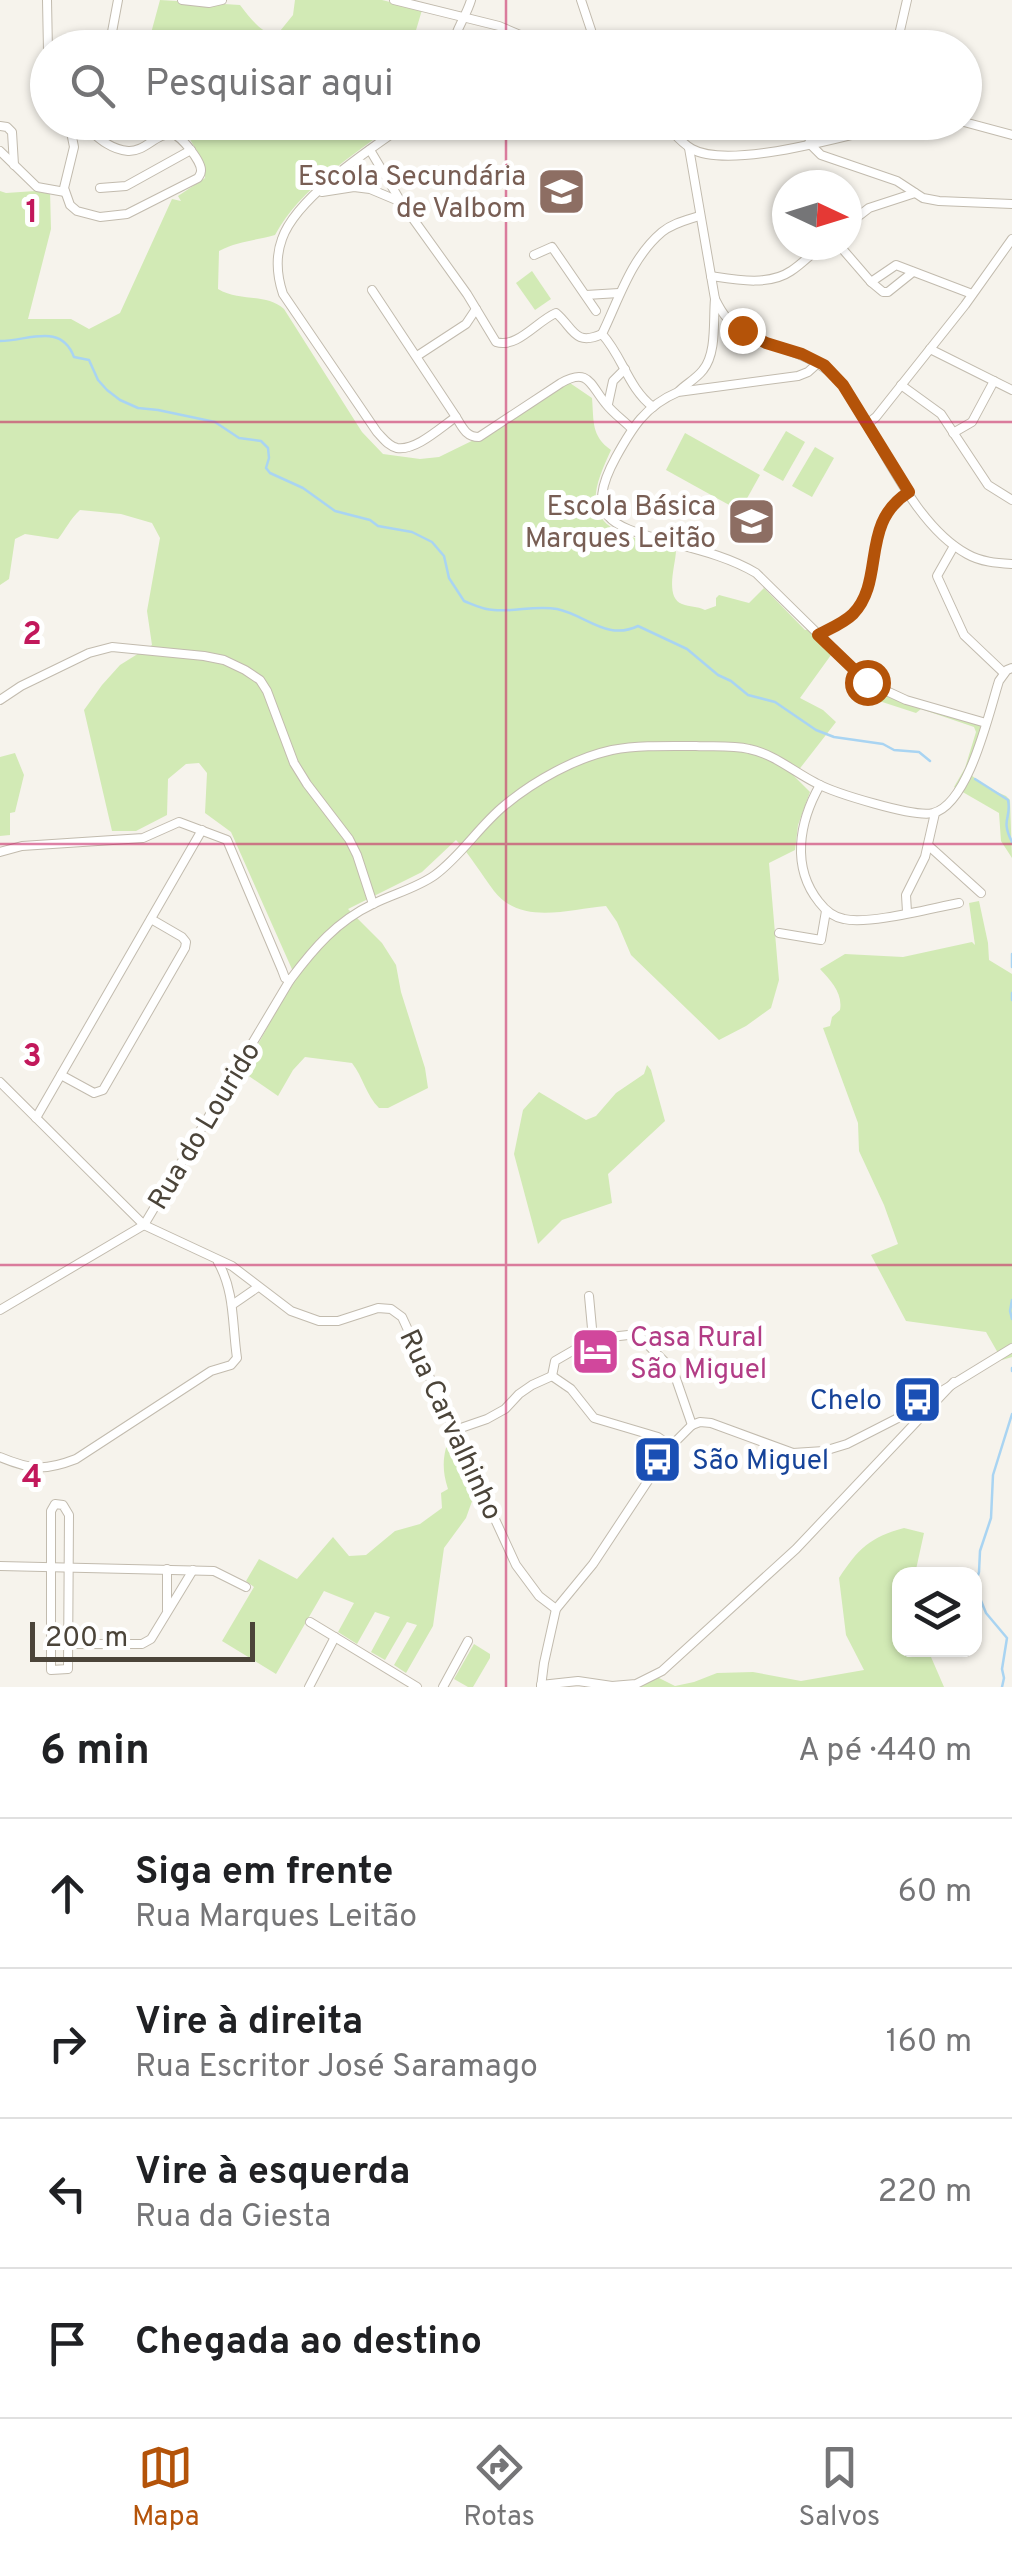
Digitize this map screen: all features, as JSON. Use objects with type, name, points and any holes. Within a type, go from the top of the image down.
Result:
[{"type":"street","points":[[47,30],[50,0]]},
{"type":"street","points":[[112,30],[118,0]]},
{"type":"street","points":[[182,0],[209,4],[222,0]]},
{"type":"street","points":[[394,0],[508,30]]},
{"type":"street","points":[[458,30],[471,0]]},
{"type":"street","points":[[581,0],[591,30]]},
{"type":"street","points":[[900,30],[907,0]]},
{"type":"street","points":[[0,126],[12,132],[14,165]]},
{"type":"street","points":[[982,127],[1012,135]]},
{"type":"street","points":[[72,140],[65,192],[76,210],[100,217],[126,214],[198,178],[200,164],[182,140]]},
{"type":"street","points":[[101,140],[109,147],[131,151],[156,140]]},
{"type":"street","points":[[384,140],[318,193],[290,222],[278,257],[278,277],[293,312],[388,444],[409,447],[456,417]]},
{"type":"street","points":[[681,140],[705,154],[732,156],[826,140]]},
{"type":"street","points":[[809,144],[811,140]]},
{"type":"street","points":[[809,144],[821,156],[897,181],[924,198],[1012,204]]},
{"type":"street","points":[[678,392],[707,364],[714,299],[689,148]]},
{"type":"street","points":[[100,188],[126,186],[191,150]]},
{"type":"street","points":[[370,150],[496,342],[505,344],[556,313],[576,336],[586,339],[602,334]]},
{"type":"street","points":[[0,151],[37,187],[65,192]]},
{"type":"street","points":[[318,193],[354,187],[402,202]]},
{"type":"street","points":[[862,213],[915,192]]},
{"type":"street","points":[[602,334],[619,293],[645,251],[663,231],[699,216]]},
{"type":"street","points":[[866,424],[902,385],[1012,238]]},
{"type":"street","points":[[534,255],[552,246],[596,310]]},
{"type":"street","points":[[712,276],[767,280],[778,278],[805,260]]},
{"type":"street","points":[[852,260],[883,292],[913,272]]},
{"type":"street","points":[[871,282],[896,265],[972,294]]},
{"type":"street","points":[[372,290],[472,437],[479,437],[573,376],[589,380],[631,428]]},
{"type":"street","points":[[586,294],[619,293]]},
{"type":"street","points":[[714,299],[725,317],[742,330],[818,362],[843,385],[926,518],[954,546],[970,556],[1012,564]]},
{"type":"street","points":[[417,356],[466,324],[476,309]]},
{"type":"street","points":[[602,334],[618,354],[635,390],[653,407]]},
{"type":"street","points":[[930,349],[1012,390]]},
{"type":"street","points":[[818,362],[798,376],[678,392],[664,398],[631,428],[601,488],[608,516],[626,530],[736,561],[756,573],[867,682],[884,692],[986,723]]},
{"type":"street","points":[[608,406],[613,381],[624,369]]},
{"type":"street","points":[[953,433],[972,422],[994,381]]},
{"type":"street","points":[[902,385],[941,414],[988,486],[1012,500]]},
{"type":"street","points":[[818,635],[857,610],[870,579],[886,512],[909,492]]},
{"type":"street","points":[[908,912],[906,895],[928,846],[935,813],[953,798],[970,773],[998,681],[1008,670],[964,635],[937,576],[954,546]]},
{"type":"street","points":[[0,700],[89,652],[112,647],[204,656],[245,670],[260,680],[267,691],[306,784],[349,839],[373,904]]},
{"type":"street","name":"Rua do Lourido","points":[[0,1310],[144,1225],[290,980],[330,931],[356,912],[431,878],[455,859],[506,804],[537,784],[592,756],[613,750],[653,746],[749,749],[771,756],[820,786],[882,805],[935,813]]},
{"type":"street","points":[[820,786],[802,831],[801,866],[808,888],[826,911],[845,920],[884,918],[959,903]]},
{"type":"street","points":[[0,852],[22,846],[144,838],[179,822],[227,840],[285,978],[290,980]]},
{"type":"street","points":[[36,1118],[202,830]]},
{"type":"street","points":[[928,846],[981,893]]},
{"type":"street","points":[[779,933],[822,940],[826,911]]},
{"type":"street","points":[[61,1074],[94,1092],[103,1090],[186,948],[182,937],[151,919]]},
{"type":"street","points":[[0,1082],[144,1225],[232,1266],[258,1288],[232,1305]]},
{"type":"street","points":[[0,1456],[35,1469],[54,1468],[76,1460],[211,1371],[231,1365],[237,1358],[232,1305],[228,1282],[217,1260]]},
{"type":"street","name":"Rua Carvalhinho","points":[[258,1288],[290,1311],[320,1321],[378,1308],[391,1309],[402,1317],[516,1565],[539,1596],[556,1609]]},
{"type":"street","points":[[589,1296],[594,1339]]},
{"type":"street","points":[[552,1376],[556,1360],[594,1339],[637,1334],[673,1370],[692,1425]]},
{"type":"street","points":[[954,1382],[796,1549],[662,1671],[636,1684],[612,1686],[578,1681],[541,1686],[556,1609],[593,1564],[671,1446],[692,1425],[711,1423],[777,1449],[805,1453],[847,1444],[896,1419],[954,1382],[1012,1348]]},
{"type":"street","points":[[455,1430],[506,1409],[519,1394],[552,1376]]},
{"type":"street","points":[[552,1376],[571,1389],[594,1418],[658,1437],[671,1446]]},
{"type":"street","points":[[896,1419],[907,1432]]},
{"type":"street","points":[[55,1504],[62,1505],[69,1515],[67,1567],[68,1669],[52,1670],[51,1510],[55,1504]]},
{"type":"street","points":[[0,1566],[214,1571],[246,1587]]},
{"type":"street","points":[[167,1570],[168,1613]]},
{"type":"street","points":[[68,1644],[142,1644],[151,1639],[193,1570]]},
{"type":"street","points":[[310,1622],[417,1687]]},
{"type":"street","points":[[310,1687],[335,1637]]},
{"type":"street","points":[[442,1687],[468,1640]]},
{"type":"green space","points":[[160,0],[240,5],[263,30],[152,30]]},
{"type":"green space","points":[[295,0],[382,0],[422,10],[416,30],[281,30],[293,15]]},
{"type":"green space","points":[[190,140],[373,140],[314,187],[275,235],[219,251],[218,289],[269,301],[284,309],[362,432],[383,454],[420,459],[439,457],[488,433],[567,381],[592,398],[597,433],[611,450],[597,488],[598,511],[603,520],[629,536],[676,550],[672,588],[682,604],[705,610],[716,606],[719,595],[749,603],[764,588],[805,630],[813,629],[865,684],[903,703],[915,701],[980,725],[967,772],[1010,800],[1012,858],[1001,841],[999,813],[954,787],[965,768],[976,732],[974,727],[921,709],[916,713],[873,699],[831,655],[800,698],[836,722],[794,776],[810,792],[798,825],[795,850],[769,863],[779,980],[771,1008],[746,1026],[719,1040],[631,955],[606,906],[546,913],[518,909],[494,891],[456,840],[422,872],[348,909],[382,943],[396,965],[428,1088],[388,1108],[379,1108],[352,1063],[305,1057],[278,1096],[243,1072],[295,976],[231,832],[205,813],[207,773],[199,763],[186,764],[168,779],[167,815],[136,831],[112,831],[84,710],[120,665],[152,645],[147,611],[160,538],[152,523],[121,514],[80,510],[58,539],[25,534],[15,539],[9,579],[0,585],[0,191],[50,190],[51,229],[28,319],[71,319],[89,329],[120,313],[172,199],[181,201],[178,196],[205,178],[200,156]]},
{"type":"green space","points":[[532,271],[551,299],[535,310],[516,283]]},
{"type":"green space","points":[[786,431],[805,442],[783,481],[763,470]]},
{"type":"green space","points":[[685,433],[760,475],[740,511],[666,470]]},
{"type":"green space","points":[[815,447],[834,458],[812,497],[792,486]]},
{"type":"green space","points":[[15,753],[24,775],[15,812],[10,813],[10,835],[0,836],[0,757]]},
{"type":"green space","points":[[979,901],[989,960],[1012,974],[1012,1357],[1002,1360],[986,1332],[906,1321],[871,1255],[898,1244],[859,1151],[858,1123],[823,1028],[830,1026],[832,1017],[840,1010],[840,998],[820,969],[845,954],[903,957],[972,942],[975,945],[969,903]]},
{"type":"green space","points":[[647,1065],[665,1121],[608,1174],[612,1203],[562,1220],[538,1244],[514,1154],[523,1110],[539,1092],[586,1120],[596,1116],[616,1093],[644,1074]]},
{"type":"green space","points":[[451,1433],[476,1490],[466,1518],[444,1548],[433,1626],[406,1673],[394,1665],[417,1625],[407,1622],[385,1660],[371,1652],[390,1617],[375,1612],[357,1644],[338,1632],[354,1603],[324,1591],[276,1674],[222,1641],[254,1587],[246,1581],[259,1559],[297,1579],[333,1537],[349,1556],[366,1555],[395,1531],[420,1524],[442,1508],[441,1493],[448,1489],[444,1461]]},
{"type":"green space","points":[[904,1528],[924,1533],[917,1567],[892,1567],[892,1657],[931,1657],[944,1687],[620,1687],[651,1674],[675,1686],[717,1673],[753,1672],[801,1681],[864,1670],[846,1635],[839,1578],[866,1545]]},
{"type":"green space","points":[[474,1644],[490,1654],[490,1658],[473,1687],[468,1687],[454,1679]]},
{"type":"waterway","points":[[0,341],[43,336],[61,340],[74,357],[89,360],[98,380],[120,400],[138,408],[215,422],[239,438],[261,441],[268,448],[266,468],[270,473],[303,488],[335,511],[370,520],[378,526],[412,532],[432,542],[444,556],[449,578],[464,601],[490,610],[557,609],[616,631],[638,626],[687,649],[748,695],[775,702],[816,730],[834,737],[883,744],[894,750],[919,752],[930,761]]},
{"type":"waterway","points":[[975,779],[1008,800],[1007,828],[1012,842]]},
{"type":"waterway","points":[[1012,954],[1012,967]]},
{"type":"waterway","points":[[1012,993],[1012,1000]]},
{"type":"waterway","points":[[1012,1300],[1012,1319]]},
{"type":"waterway","points":[[1002,1687],[1007,1638],[986,1613],[975,1586],[980,1551],[991,1518],[993,1475],[1012,1414]]},
{"type":"place","name":"Escola Secundária de Valbom","points":[[561,191]]},
{"type":"place","name":"Escola Básica Marques Leitão","points":[[751,521]]},
{"type":"place","name":"Casa Rural São Miguel","points":[[595,1352]]},
{"type":"place","name":"Chelo","points":[[917,1399]]},
{"type":"place","name":"São Miguel","points":[[657,1459]]},
{"type":"route","points":[[742,330],[824,365],[843,385],[909,492],[886,512],[870,579],[857,610],[818,635],[867,682]]}]
